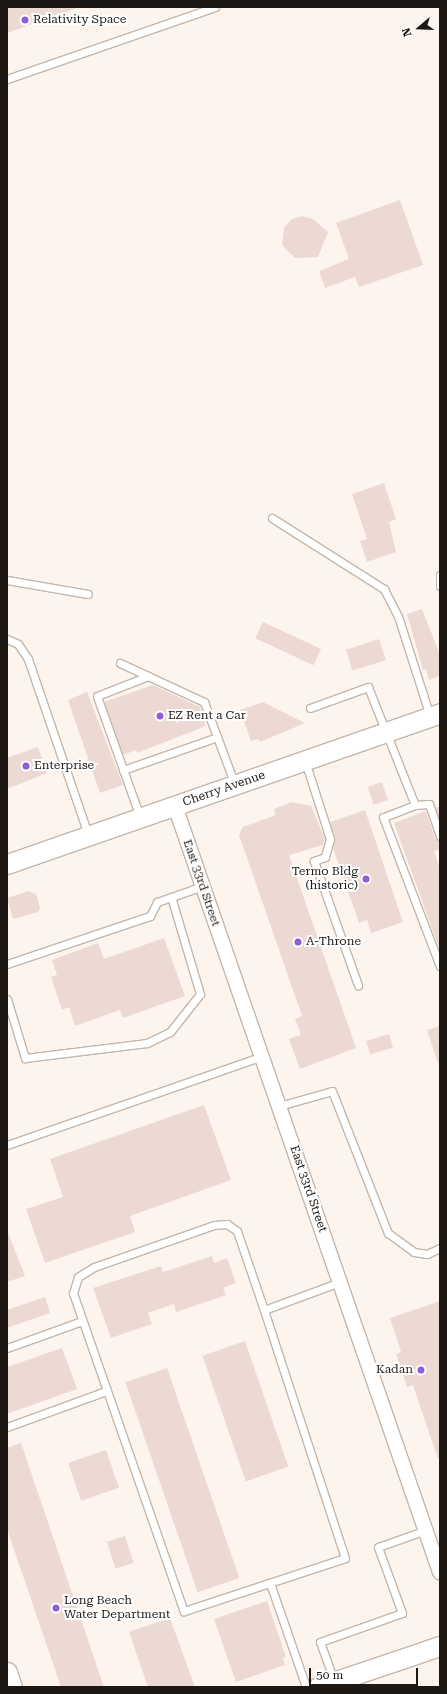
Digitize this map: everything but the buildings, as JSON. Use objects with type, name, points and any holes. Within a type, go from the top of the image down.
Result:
[{"type":"main road","name":"Cherry Avenue","points":[[7,864],[435,715]]},
{"type":"main road","points":[[326,1684],[440,1646]]},
{"type":"main road","points":[[7,1672],[12,1687]]},
{"type":"street","name":"East 33rd Street","points":[[175,806],[440,1572]]},
{"type":"lane","points":[[7,79],[215,7]]},
{"type":"lane","points":[[272,518],[384,589],[398,616],[435,715]]},
{"type":"lane","points":[[440,575],[440,586]]},
{"type":"lane","points":[[7,580],[88,594]]},
{"type":"lane","points":[[7,640],[18,644],[28,659],[89,836]]},
{"type":"lane","points":[[120,663],[204,702],[235,785]]},
{"type":"lane","points":[[140,818],[96,696],[148,676]]},
{"type":"lane","points":[[310,708],[368,688],[384,733],[415,805]]},
{"type":"lane","points":[[123,770],[217,737]]},
{"type":"lane","points":[[304,760],[330,839],[325,857],[314,861],[358,985]]},
{"type":"lane","points":[[440,836],[429,804],[415,805],[383,817],[440,966]]},
{"type":"lane","points":[[7,964],[150,916],[157,902],[203,886]]},
{"type":"lane","points":[[7,999],[25,1058],[147,1043],[170,1032],[200,994],[171,897]]},
{"type":"lane","points":[[7,1145],[262,1056]]},
{"type":"lane","points":[[279,1106],[332,1091],[388,1233],[414,1252],[426,1254],[440,1248]]},
{"type":"lane","points":[[220,1225],[237,1231],[344,1558],[184,1611],[82,1321],[73,1293],[78,1277],[94,1266],[220,1225]]},
{"type":"lane","points":[[264,1310],[340,1282]]},
{"type":"lane","points":[[7,1348],[82,1321]]},
{"type":"lane","points":[[7,1427],[106,1391]]},
{"type":"lane","points":[[326,1684],[320,1642],[402,1613],[378,1547],[426,1530]]},
{"type":"lane","points":[[270,1583],[306,1687]]},
{"type":"place","name":"Relativity Space","points":[[25,20]]},
{"type":"place","name":"EZ Rent a Car","points":[[160,716]]},
{"type":"place","name":"Enterprise","points":[[26,766]]},
{"type":"place","name":"Termo Bldg (historic)","points":[[366,879]]},
{"type":"place","name":"A-Throne","points":[[298,942]]},
{"type":"place","name":"Kadan","points":[[421,1370]]},
{"type":"place","name":"Long Beach Water Department","points":[[56,1608]]}]
